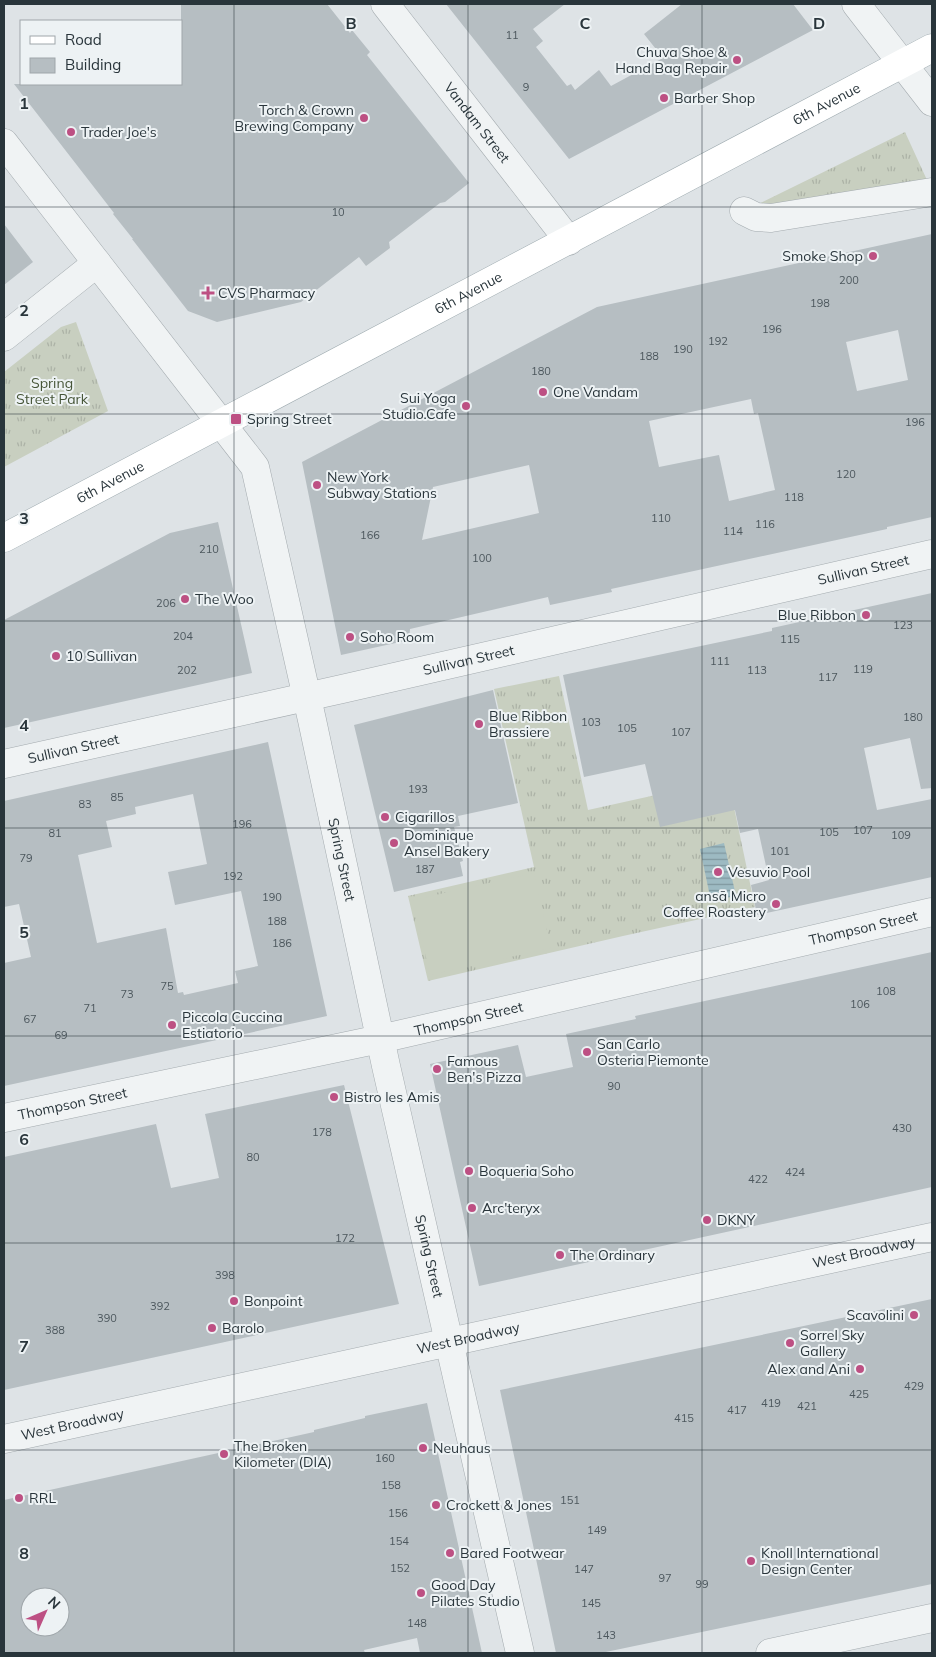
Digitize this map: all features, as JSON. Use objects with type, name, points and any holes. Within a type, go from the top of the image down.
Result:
[{"type":"main road","name":"6th Avenue","points":[[4,538],[932,48]]},
{"type":"street","name":"Vandam Street","points":[[386,4],[569,241]]},
{"type":"street","points":[[856,4],[932,102]]},
{"type":"street","name":"Spring Street","points":[[4,143],[255,467],[307,697],[380,1039],[520,1653]]},
{"type":"street","points":[[744,211],[756,217],[771,218],[932,192]]},
{"type":"street","points":[[4,337],[97,263]]},
{"type":"street","name":"Sullivan Street","points":[[4,764],[307,697],[932,554]]},
{"type":"street","name":"Thompson Street","points":[[4,1118],[380,1039],[932,912]]},
{"type":"street","name":"West Broadway","points":[[4,1439],[932,1237]]},
{"type":"street","points":[[770,1653],[932,1618]]},
{"type":"green space","points":[[905,132],[932,191],[744,211]]},
{"type":"green space","name":"Spring Street Park","points":[[76,322],[108,411],[4,467],[4,372],[61,327]]},
{"type":"green space","points":[[559,676],[588,810],[728,779],[755,907],[428,981],[408,896],[534,867],[494,689]]},
{"type":"green space","points":[[534,873],[551,948],[430,975],[413,900]]},
{"type":"water","name":"Vesuvio Pool","points":[[724,843],[736,896],[711,901],[700,849]]},
{"type":"building","points":[[181,4],[327,4],[350,33],[352,30],[370,52],[367,55],[469,183],[389,242],[390,248],[366,266],[359,257],[301,302],[217,322],[188,311],[14,84],[182,85]]},
{"type":"building","points":[[446,4],[565,4],[533,29],[543,41],[536,47],[567,86],[571,84],[575,90],[599,70],[611,86],[663,58],[644,34],[682,4],[793,4],[813,30],[569,159]]},
{"type":"building","points":[[4,224],[33,262],[4,285]]},
{"type":"building","points":[[932,234],[932,517],[887,527],[887,529],[611,589],[612,592],[550,605],[548,597],[410,629],[409,640],[341,655],[302,462],[597,307]],"holes":[[[898,330],[908,380],[857,391],[846,342]],[[751,399],[754,414],[758,413],[775,490],[729,501],[719,455],[659,467],[649,421]],[[529,465],[539,513],[422,540],[433,487]]]},
{"type":"building","points":[[218,522],[252,673],[4,728],[4,620],[170,533]]},
{"type":"building","points":[[932,593],[932,788],[921,789],[910,738],[864,748],[877,810],[932,799],[932,877],[757,915],[751,885],[769,880],[758,829],[740,833],[735,810],[660,827],[645,764],[584,777],[563,675],[772,631],[772,628]]},
{"type":"building","points":[[493,690],[518,803],[458,816],[460,826],[454,827],[463,861],[460,862],[463,876],[394,892],[354,725]]},
{"type":"building","points":[[268,742],[327,1016],[4,1086],[4,963],[31,957],[19,904],[4,907],[4,801]],"holes":[[[193,794],[207,864],[168,872],[175,905],[241,891],[258,966],[235,971],[238,983],[184,995],[183,992],[178,993],[166,928],[97,943],[78,855],[112,847],[106,821],[136,814],[135,807]]]},
{"type":"building","points":[[932,952],[932,1187],[479,1286],[430,1064],[518,1045],[526,1077],[573,1067],[566,1034],[636,1019],[635,1016]]},
{"type":"building","points":[[344,1085],[399,1304],[4,1390],[4,1157],[156,1124],[171,1188],[219,1178],[205,1114]]},
{"type":"building","points":[[932,1299],[932,1584],[601,1653],[556,1653],[500,1390]]},
{"type":"building","points":[[427,1403],[482,1653],[420,1653],[417,1638],[364,1650],[365,1653],[4,1653],[4,1500],[314,1432],[314,1430],[365,1418],[365,1416]]},
{"type":"place","name":"Chuva Shoe & Hand Bag Repair","points":[[737,60]]},
{"type":"place","name":"Barber Shop","points":[[664,98]]},
{"type":"place","name":"Torch & Crown Brewing Company","points":[[364,118]]},
{"type":"place","name":"Trader Joe's","points":[[71,132]]},
{"type":"place","name":"Smoke Shop","points":[[873,256]]},
{"type":"place","name":"CVS Pharmacy","points":[[208,293]]},
{"type":"place","name":"One Vandam","points":[[543,392]]},
{"type":"place","name":"Sui Yoga Studio.Cafe","points":[[466,406]]},
{"type":"place","name":"Spring Street","points":[[236,419]]},
{"type":"place","name":"New York Subway Stations","points":[[317,485]]},
{"type":"place","name":"The Woo","points":[[185,599]]},
{"type":"place","name":"Blue Ribbon","points":[[866,615]]},
{"type":"place","name":"Soho Room","points":[[350,637]]},
{"type":"place","name":"10 Sullivan","points":[[56,656]]},
{"type":"place","name":"Blue Ribbon Brassiere","points":[[479,724]]},
{"type":"place","name":"Cigarillos","points":[[385,817]]},
{"type":"place","name":"Dominique Ansel Bakery","points":[[394,843]]},
{"type":"place","name":"Vesuvio Pool","points":[[718,872]]},
{"type":"place","name":"ansā Micro Coffee Roastery","points":[[776,904]]},
{"type":"place","name":"Piccola Cuccina Estiatorio","points":[[172,1025]]},
{"type":"place","name":"San Carlo Osteria Piemonte","points":[[587,1052]]},
{"type":"place","name":"Famous Ben's Pizza","points":[[437,1069]]},
{"type":"place","name":"Bistro les Amis","points":[[334,1097]]},
{"type":"place","name":"Boqueria Soho","points":[[469,1171]]},
{"type":"place","name":"Arc'teryx","points":[[472,1208]]},
{"type":"place","name":"DKNY","points":[[707,1220]]},
{"type":"place","name":"The Ordinary","points":[[560,1255]]},
{"type":"place","name":"Bonpoint","points":[[234,1301]]},
{"type":"place","name":"Scavolini","points":[[914,1315]]},
{"type":"place","name":"Barolo","points":[[212,1328]]},
{"type":"place","name":"Sorrel Sky Gallery","points":[[790,1343]]},
{"type":"place","name":"Alex and Ani","points":[[860,1369]]},
{"type":"place","name":"Neuhaus","points":[[423,1448]]},
{"type":"place","name":"The Broken Kilometer (DIA)","points":[[224,1454]]},
{"type":"place","name":"RRL","points":[[19,1498]]},
{"type":"place","name":"Crockett & Jones","points":[[436,1505]]},
{"type":"place","name":"Bared Footwear","points":[[450,1553]]},
{"type":"place","name":"Knoll International Design Center","points":[[751,1561]]},
{"type":"place","name":"Good Day Pilates Studio","points":[[421,1593]]}]
